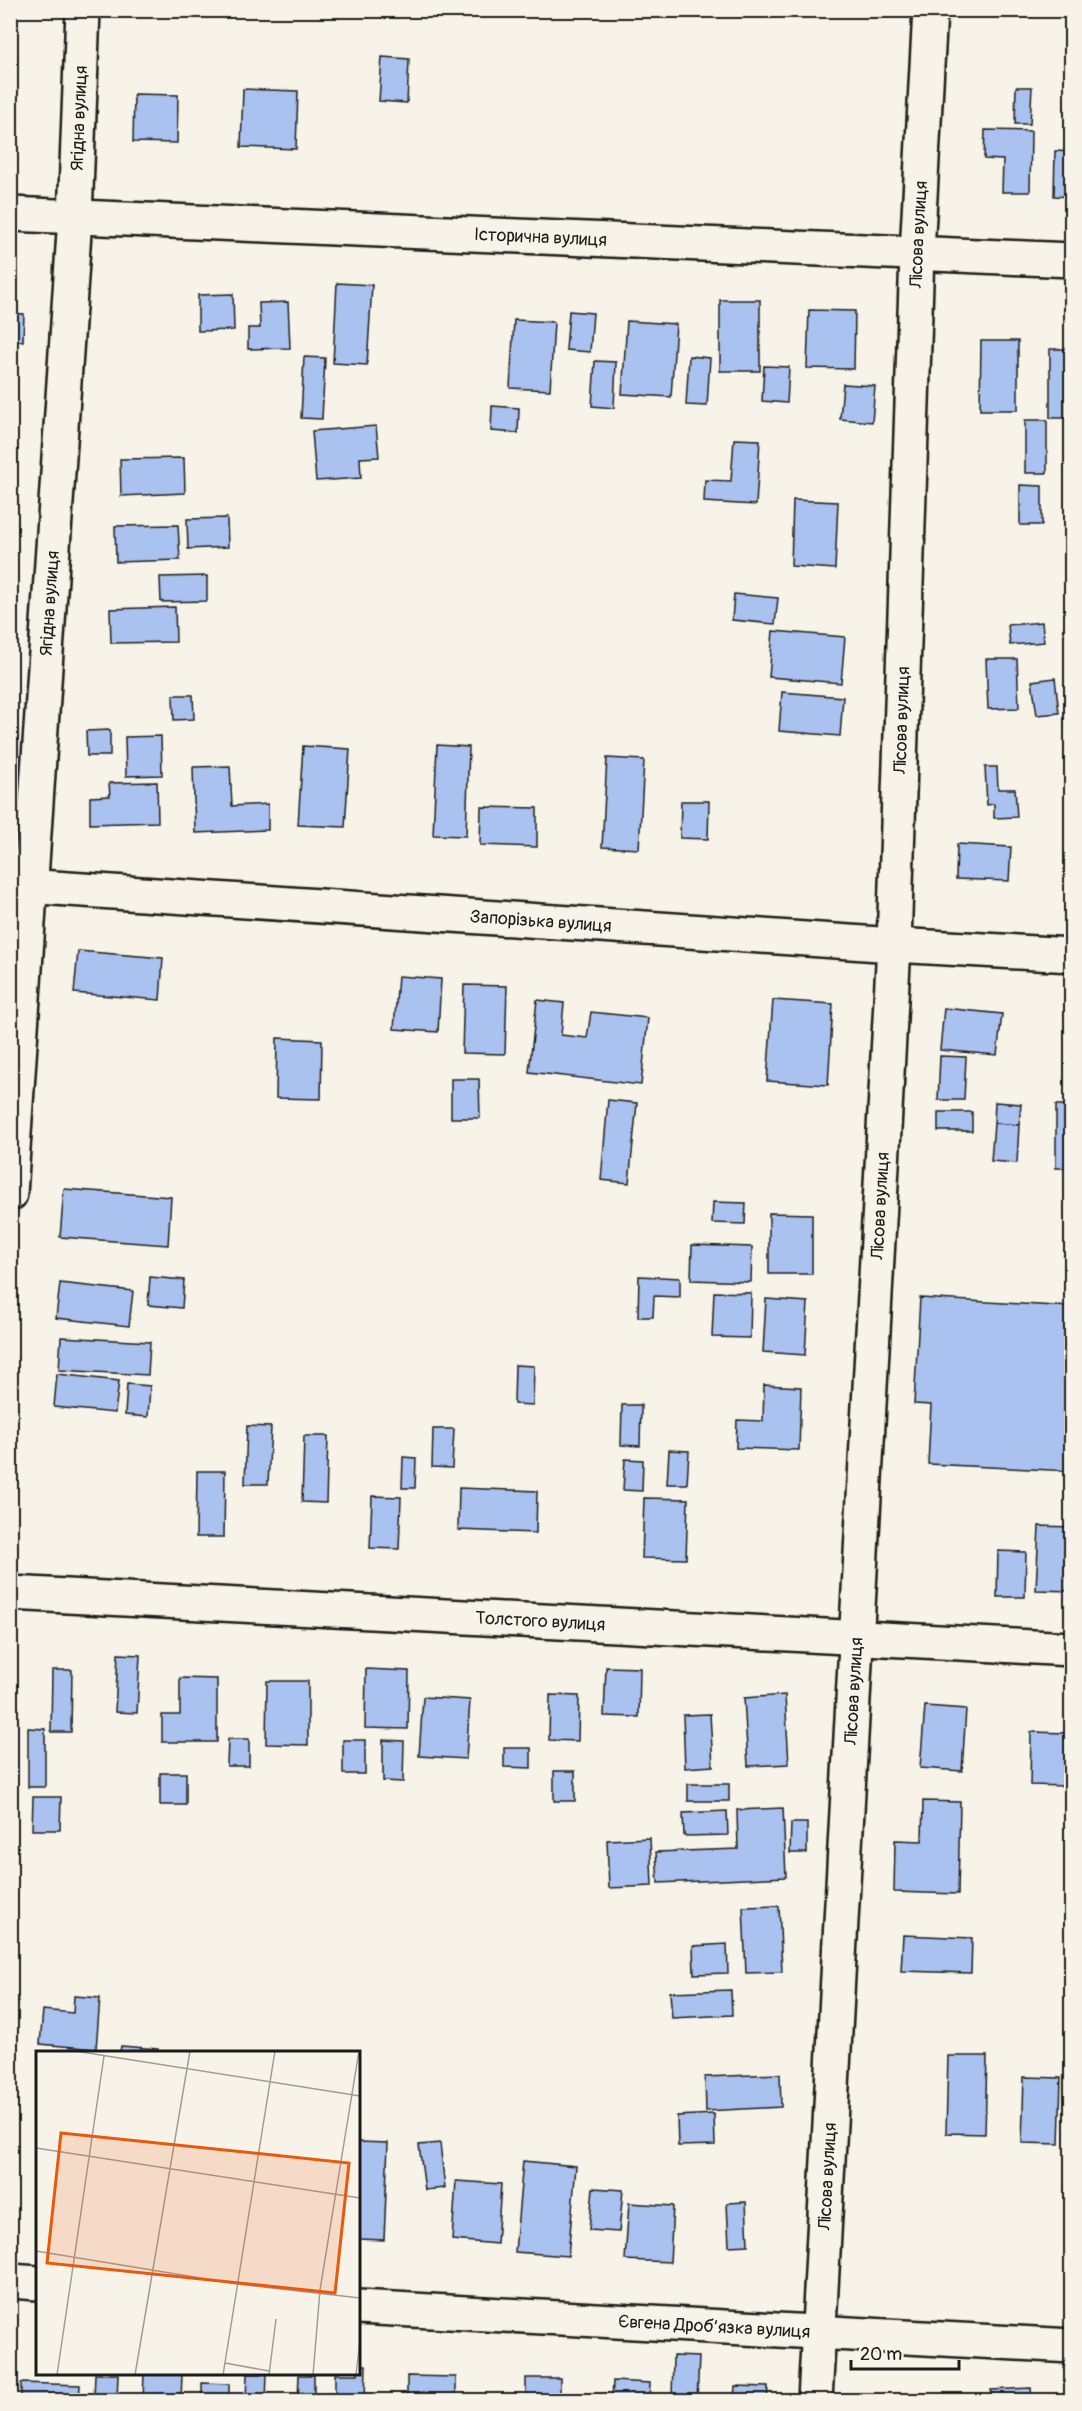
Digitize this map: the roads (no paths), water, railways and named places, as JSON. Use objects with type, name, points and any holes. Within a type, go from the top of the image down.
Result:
[{"type":"street","name":"Ягідна вулиця","points":[[10,1194],[21,885],[75,217],[83,10]]},
{"type":"street","name":"Лісова вулиця","points":[[815,2400],[894,945],[917,253],[930,10]]},
{"type":"street","name":"Історична вулиця","points":[[10,214],[1071,260]]},
{"type":"street","name":"Запорізька вулиця","points":[[21,885],[1071,955]]},
{"type":"street","name":"Толстого вулиця","points":[[10,1593],[1071,1649]]},
{"type":"street","points":[[10,2281],[36,2283]]},
{"type":"street","name":"Євгена Дроб’язка вулиця","points":[[360,2307],[818,2334],[1071,2346]]}]
